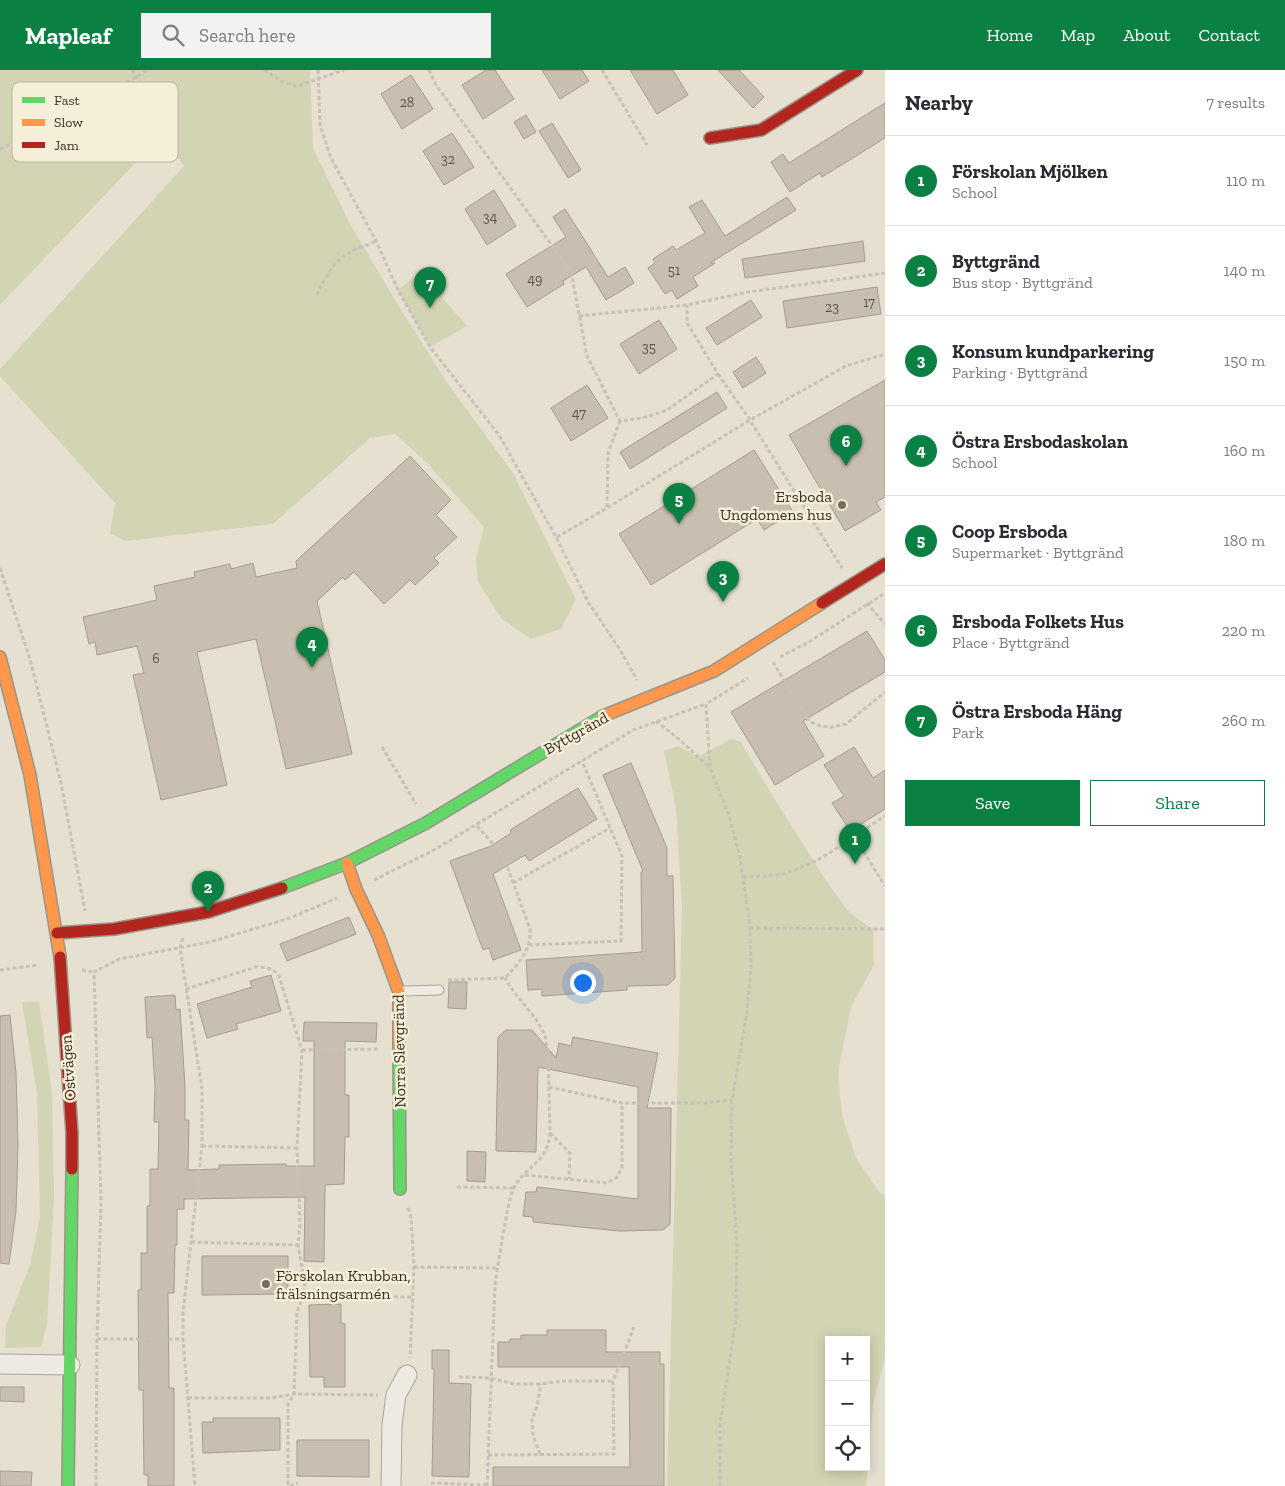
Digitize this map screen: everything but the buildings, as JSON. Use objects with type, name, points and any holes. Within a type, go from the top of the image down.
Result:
[{"type":"street","points":[[710,138],[761,130],[857,70]]},
{"type":"street","name":"Byttgränd","points":[[57,933],[114,929],[208,912],[299,883],[347,863],[426,823],[603,716],[714,671],[885,564]]},
{"type":"street","name":"Ostvägen","points":[[0,657],[4,691],[30,775],[57,933],[62,975],[72,1133],[68,1486]]},
{"type":"street","name":"Norra Slevgränd","points":[[347,863],[356,889],[378,935],[400,992],[400,1188]]},
{"type":"street","points":[[0,1364],[70,1365]]},
{"type":"street","points":[[391,1486],[392,1425],[396,1395],[407,1375]]},
{"type":"lane","points":[[400,992],[440,985]]},
{"type":"path","points":[[132,70],[140,82]]},
{"type":"path","points":[[129,82],[148,70]]},
{"type":"path","points":[[264,70],[283,82],[296,86],[344,70]]},
{"type":"path","points":[[318,70],[320,125],[331,158],[376,241],[398,290],[430,347],[499,434],[556,537],[588,602],[650,698],[656,722],[680,740],[710,768]]},
{"type":"path","points":[[429,70],[436,85],[571,272],[587,356],[620,421],[608,454],[607,508]]},
{"type":"path","points":[[602,70],[646,145]]},
{"type":"path","points":[[0,149],[12,144]]},
{"type":"path","points":[[317,295],[325,278],[335,264],[344,256],[376,241]]},
{"type":"path","points":[[579,316],[687,305],[748,292],[885,273]]},
{"type":"path","points":[[687,305],[687,323],[718,374],[750,420],[842,568],[867,604],[885,624]]},
{"type":"path","points":[[556,537],[607,508],[750,420],[846,366],[885,354]]},
{"type":"path","points":[[620,421],[644,418],[667,410],[718,374]]},
{"type":"path","points":[[0,568],[30,659],[61,783],[85,912],[90,914]]},
{"type":"path","points":[[766,666],[808,642],[885,593]]},
{"type":"path","points":[[773,662],[809,721],[820,726],[831,727],[846,724],[885,692]]},
{"type":"path","points":[[96,1486],[97,1339],[101,1201],[94,972],[119,959],[210,942],[290,918],[356,889],[434,850],[633,730],[706,704],[751,676]]},
{"type":"path","points":[[706,704],[710,768],[728,813],[740,857],[750,928],[751,967],[747,1012],[732,1100],[731,1162],[738,1245],[736,1318],[720,1425],[720,1486]]},
{"type":"path","points":[[382,747],[420,811]]},
{"type":"path","points":[[530,944],[621,941],[622,856],[582,761]]},
{"type":"path","points":[[743,877],[792,871],[820,858],[885,816]]},
{"type":"path","points":[[440,985],[505,978],[518,964],[530,944],[530,929],[503,855],[475,825]]},
{"type":"path","points":[[513,883],[610,828]]},
{"type":"path","points":[[854,835],[885,886]]},
{"type":"path","points":[[750,928],[885,929]]},
{"type":"path","points":[[114,929],[119,959]]},
{"type":"path","points":[[180,948],[202,1089],[202,1146],[183,1312],[183,1339],[195,1486]]},
{"type":"path","points":[[0,970],[42,965]]},
{"type":"path","points":[[186,989],[256,967],[268,967],[279,976],[302,1050],[297,1148],[300,1224],[298,1245],[305,1284],[304,1296],[297,1312],[294,1394],[288,1404],[289,1486],[298,1483]]},
{"type":"path","points":[[431,1484],[487,1486],[495,1285],[509,1201],[514,1188],[544,1155],[549,1145],[548,1052],[545,1035],[536,1019],[505,978]]},
{"type":"path","points":[[302,1050],[399,1048]]},
{"type":"path","points":[[549,1087],[622,1103],[705,1103],[732,1100]]},
{"type":"path","points":[[524,1175],[607,1183],[616,1178],[622,1168],[622,1103]]},
{"type":"path","points":[[550,1133],[570,1153],[569,1179]]},
{"type":"path","points":[[202,1146],[297,1148]]},
{"type":"path","points":[[457,1187],[514,1188]]},
{"type":"path","points":[[400,1188],[411,1217],[414,1267],[412,1331],[407,1375]]},
{"type":"path","points":[[191,1242],[298,1245]]},
{"type":"path","points":[[414,1267],[498,1268]]},
{"type":"path","points":[[304,1296],[413,1297]]},
{"type":"path","points":[[488,1454],[614,1454],[613,1381],[634,1327]]},
{"type":"path","points":[[97,1339],[183,1339]]},
{"type":"path","points":[[459,1378],[491,1378],[514,1384],[540,1384],[562,1381],[613,1381]]},
{"type":"path","points":[[540,1384],[537,1406],[532,1420],[533,1435],[540,1454]]},
{"type":"path","points":[[188,1398],[271,1398],[294,1394],[396,1395]]},
{"type":"green space","points":[[0,70],[310,70],[313,148],[349,222],[398,305],[448,384],[513,473],[576,599],[561,629],[531,639],[501,618],[478,582],[476,558],[484,527],[428,464],[395,434],[370,438],[273,524],[126,541],[110,534],[115,503],[0,376],[0,369],[184,166],[178,158],[178,82],[12,82],[12,162],[136,162],[0,305]]},
{"type":"green space","points":[[420,273],[467,326],[430,347],[398,290]]},
{"type":"green space","points":[[731,739],[741,742],[827,882],[848,911],[873,930],[874,965],[851,1007],[838,1073],[842,1116],[856,1158],[879,1192],[885,1195],[885,1358],[873,1403],[870,1439],[870,1336],[825,1336],[825,1471],[867,1471],[866,1486],[667,1486],[682,909],[676,808],[664,751],[678,746],[698,757]]},
{"type":"green space","points":[[39,1001],[52,1093],[54,1196],[47,1324],[41,1347],[5,1348],[6,1325],[30,1265],[40,1217],[37,1093],[22,1002]]},
{"type":"traffic: fast","points":[[282,888],[347,863],[426,823],[603,716]]},
{"type":"traffic: fast","points":[[399,1047],[400,1189]]},
{"type":"traffic: fast","points":[[68,1486],[72,1169]]},
{"type":"traffic: slow","points":[[603,716],[714,671],[822,603]]},
{"type":"traffic: slow","points":[[0,657],[30,775],[60,957]]},
{"type":"traffic: slow","points":[[347,863],[356,889],[378,935],[399,992],[399,1047]]},
{"type":"traffic: jam","points":[[710,138],[761,130],[857,70]]},
{"type":"traffic: jam","points":[[822,603],[885,564]]},
{"type":"traffic: jam","points":[[57,933],[114,929],[208,912],[282,888]]},
{"type":"traffic: jam","points":[[60,957],[72,1133],[72,1169]]},
{"type":"place","name":"Östra Ersboda Häng","points":[[430,308]]},
{"type":"place","name":"Ersboda Folkets Hus","points":[[846,466]]},
{"type":"place","name":"Ersboda Ungdomens hus","points":[[842,505]]},
{"type":"place","name":"Coop Ersboda","points":[[679,524]]},
{"type":"place","name":"Konsum kundparkering","points":[[723,602]]},
{"type":"place","name":"Östra Ersbodaskolan","points":[[312,668]]},
{"type":"place","name":"Förskolan Mjölken","points":[[855,864]]},
{"type":"place","name":"Byttgränd","points":[[208,912]]},
{"type":"place","name":"Förskolan Krubban, frälsningsarmén","points":[[266,1284]]}]
